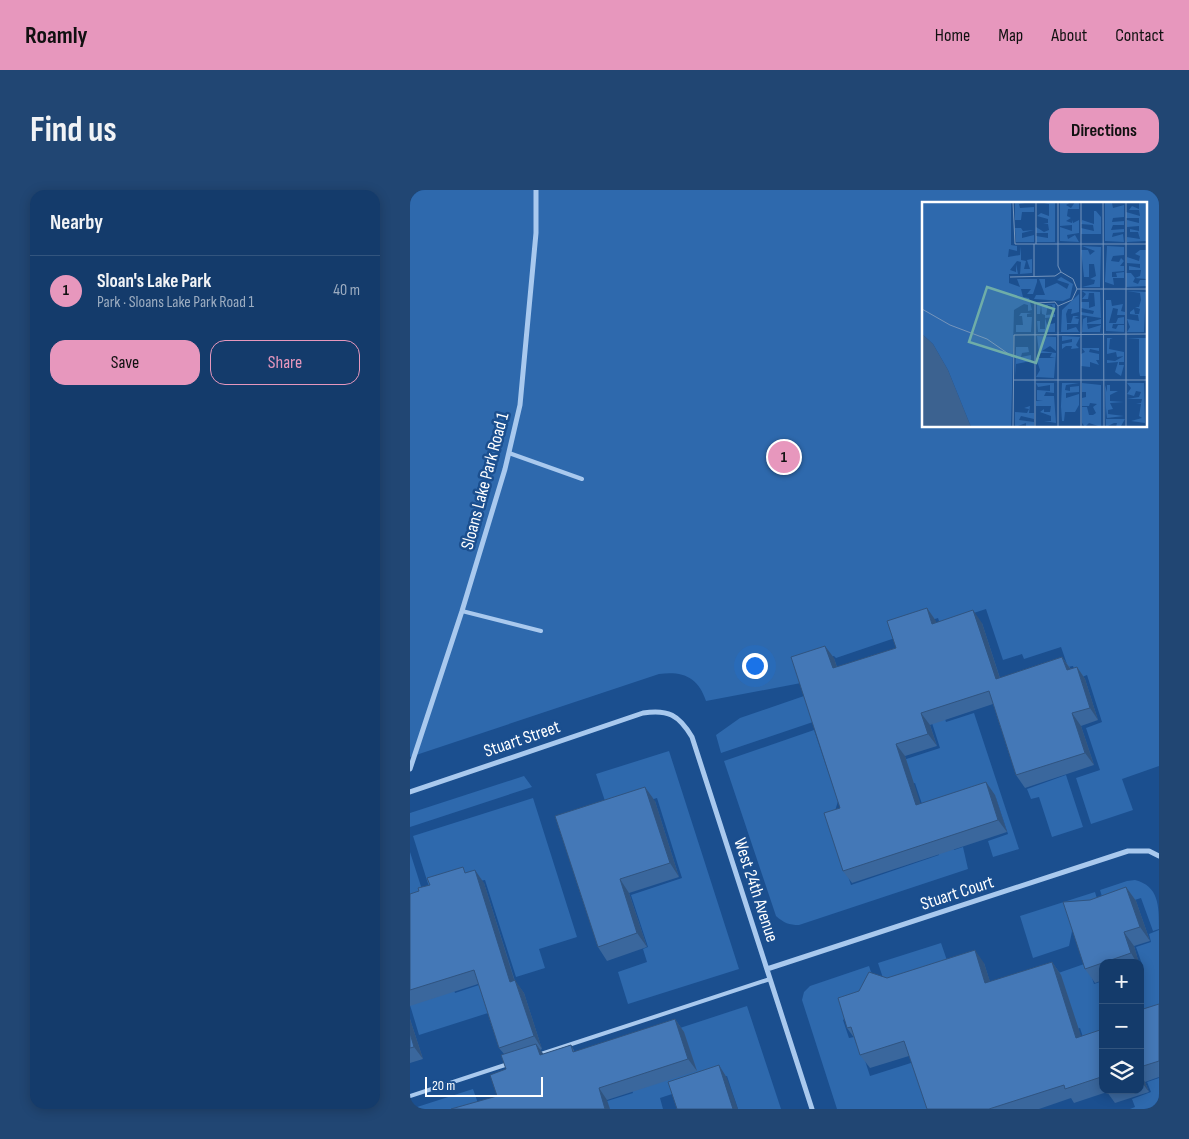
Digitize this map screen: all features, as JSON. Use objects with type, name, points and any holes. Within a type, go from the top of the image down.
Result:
[{"type":"street","name":"Sloans Lake Park Road 1","points":[[410,770],[462,611],[505,469],[520,405],[536,233],[536,190]]},
{"type":"street","name":"Stuart Street","points":[[410,792],[643,712]]},
{"type":"street","name":"West 24th Avenue","points":[[643,712],[667,712],[678,718],[686,726],[692,737],[812,1109]]},
{"type":"street","name":"Stuart Court","points":[[767,969],[1128,851],[1142,850],[1157,855]]},
{"type":"lane","points":[[509,452],[582,479]]},
{"type":"lane","points":[[462,611],[541,631]]},
{"type":"lane","points":[[533,1056],[770,979]]},
{"type":"lane","points":[[410,1096],[514,1062]]},
{"type":"shaded area","points":[[410,190],[1159,190],[1159,766],[1122,779],[1133,810],[1091,824],[1076,778],[1100,770],[1086,728],[1102,722],[1087,675],[1077,679],[1073,666],[1068,667],[1061,647],[1024,659],[1022,654],[1003,660],[986,609],[940,624],[938,618],[894,632],[895,638],[836,658],[834,656],[797,668],[801,683],[706,701],[699,686],[688,677],[668,673],[659,674],[410,757]]},
{"type":"shaded area","points":[[937,694],[946,722],[974,713],[1019,849],[993,857],[988,841],[1008,834],[996,798],[941,810],[954,850],[963,847],[968,869],[799,925],[789,924],[776,916],[724,761],[814,730],[838,801],[831,825],[851,885],[939,855],[915,783],[867,798],[836,782],[940,748],[924,698]]},
{"type":"shaded area","points":[[804,696],[813,722],[721,753],[716,735],[740,718]]},
{"type":"shaded area","points":[[669,751],[739,969],[628,1004],[618,972],[647,962],[643,949],[648,947],[631,895],[682,878],[657,798],[609,813],[596,774]]},
{"type":"shaded area","points":[[1066,775],[1083,827],[1052,837],[1039,797],[1031,799],[1027,789]]},
{"type":"shaded area","points":[[524,776],[532,787],[410,827],[410,813]]},
{"type":"shaded area","points":[[533,798],[577,937],[539,949],[545,968],[516,977],[485,880],[430,890],[413,836]]},
{"type":"shaded area","points":[[410,852],[455,993],[479,985],[488,1013],[419,1035],[410,1005]]},
{"type":"shaded area","points":[[1135,880],[1149,887],[1156,898],[1159,912],[1159,929],[1153,931],[1141,898],[1106,909],[1100,890]]},
{"type":"shaded area","points":[[1095,892],[1100,909],[1075,917],[1069,946],[1033,958],[1020,916]]},
{"type":"shaded area","points":[[1159,930],[1159,1019],[1144,1025],[1144,959],[1140,959],[1136,947],[1151,942],[1149,934]]},
{"type":"shaded area","points":[[941,943],[951,972],[885,984],[878,963]]},
{"type":"shaded area","points":[[1087,963],[1094,984],[1099,982],[1099,1045],[1087,1049],[1080,1028],[1049,1038],[1044,978]]},
{"type":"shaded area","points":[[869,966],[876,987],[843,1020],[849,1038],[854,1037],[856,1043],[859,1042],[870,1076],[958,1048],[929,1109],[837,1109],[802,1000],[804,992],[810,986]]},
{"type":"shaded area","points":[[747,1006],[781,1109],[738,1109],[727,1076],[660,1098],[663,1109],[554,1109],[588,1107],[633,1093],[619,1048]]},
{"type":"shaded area","points":[[1159,1078],[1159,1109],[1130,1109],[1135,1107],[1132,1099],[1151,1092],[1147,1082]]},
{"type":"shaded area","points":[[473,1089],[480,1109],[414,1109],[414,1108]]},
{"type":"building","points":[[927,608],[932,624],[973,610],[996,679],[1062,657],[1067,670],[1077,667],[1090,708],[1072,713],[1085,753],[1016,775],[989,691],[921,713],[928,734],[896,744],[916,805],[986,782],[998,820],[843,871],[824,813],[840,808],[791,657],[825,646],[833,668],[896,648],[887,621]]},
{"type":"building","points":[[645,787],[670,863],[620,879],[637,933],[598,947],[555,816]]},
{"type":"building","points":[[463,867],[465,873],[475,870],[510,982],[515,980],[534,1036],[499,1048],[474,970],[410,990],[410,894],[419,891],[418,888],[430,885],[427,878]]},
{"type":"building","points":[[1126,887],[1140,927],[1124,932],[1131,953],[1114,959],[1099,959],[1099,964],[1085,969],[1063,902],[1090,900]]},
{"type":"building","points":[[975,950],[985,983],[1052,962],[1076,1038],[1099,1030],[1099,1078],[1065,1089],[1064,1085],[989,1109],[927,1109],[904,1041],[860,1055],[851,1027],[847,1028],[838,998],[859,991],[869,972],[887,978]]},
{"type":"building","points":[[1159,1004],[1159,1061],[1144,1066],[1144,1049],[1144,1009]]},
{"type":"building","points":[[675,1019],[688,1059],[599,1088],[605,1109],[451,1109],[497,1096],[490,1075],[506,1069],[501,1055],[536,1044],[540,1055],[571,1045],[573,1052]]},
{"type":"building","points":[[410,1033],[414,1047],[410,1048]]},
{"type":"building","points":[[719,1065],[733,1109],[677,1109],[668,1082]]},
{"type":"place","name":"Sloan's Lake Park","points":[[784,457]]}]
